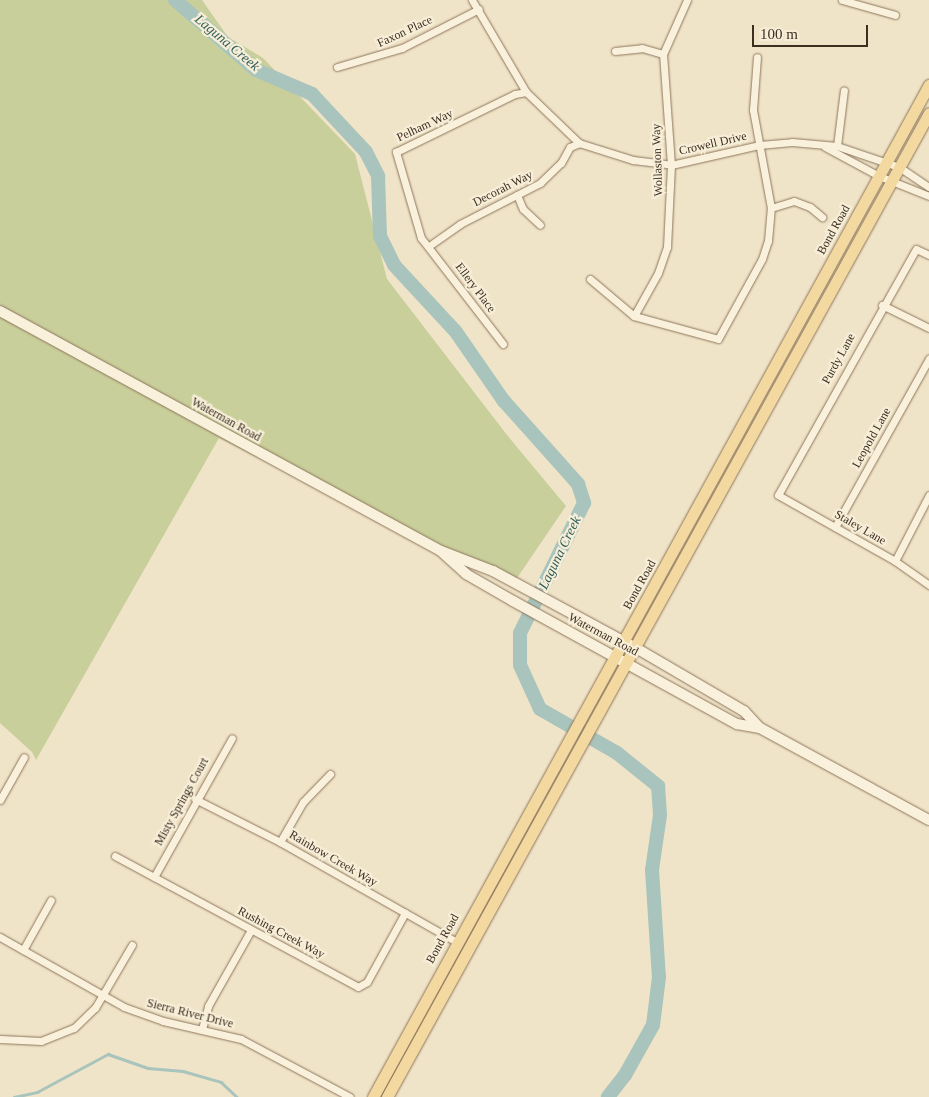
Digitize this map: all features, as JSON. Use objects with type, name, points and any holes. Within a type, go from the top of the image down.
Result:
[{"type":"main road","name":"Bond Road","points":[[373,1097],[456,942],[585,710],[617,657],[929,85]]},
{"type":"main road","points":[[387,1097],[628,663],[929,113]]},
{"type":"main road","name":"Waterman Road","points":[[0,311],[441,551],[493,570],[636,648],[744,711],[760,728],[929,820]]},
{"type":"main road","name":"Waterman Road","points":[[441,551],[466,574],[513,601],[737,724],[760,728]]},
{"type":"main road","points":[[424,1029],[428,1009],[459,954],[456,942]]},
{"type":"street","name":"Crowell Drive","points":[[472,0],[526,92],[579,143],[633,160],[671,165],[759,145],[792,142],[824,147],[837,146],[899,167],[929,187]]},
{"type":"street","name":"Wollaston Way","points":[[634,316],[658,273],[667,247],[671,165],[663,54],[687,0]]},
{"type":"street","points":[[842,0],[895,15]]},
{"type":"street","name":"Faxon Place","points":[[337,67],[402,48],[479,9]]},
{"type":"street","points":[[616,52],[642,48],[663,54]]},
{"type":"street","points":[[590,279],[634,316],[718,338],[762,259],[768,241],[771,208],[753,110],[757,57]]},
{"type":"street","points":[[837,146],[844,90]]},
{"type":"street","name":"Pelham Way","points":[[429,246],[417,230],[396,152],[515,94],[526,92]]},
{"type":"street","name":"Decorah Way","points":[[429,246],[460,224],[548,177],[570,147],[579,143]]},
{"type":"street","name":"Crowell Drive","points":[[824,147],[879,176],[929,196]]},
{"type":"street","points":[[517,195],[522,209],[540,225]]},
{"type":"street","points":[[771,208],[794,201],[810,207],[822,217]]},
{"type":"street","name":"Ellery Place","points":[[429,246],[503,344]]},
{"type":"street","name":"Purdy Lane","points":[[778,495],[882,305],[916,249],[929,255]]},
{"type":"street","points":[[882,305],[929,328]]},
{"type":"street","name":"Leopold Lane","points":[[835,527],[929,359]]},
{"type":"street","name":"Staley Lane","points":[[778,495],[895,561],[929,585]]},
{"type":"street","points":[[895,561],[929,495]]},
{"type":"street","name":"Misty Springs Court","points":[[154,877],[195,799],[232,738]]},
{"type":"street","points":[[0,800],[24,758]]},
{"type":"street","points":[[280,842],[302,802],[330,774]]},
{"type":"street","name":"Rainbow Creek Way","points":[[195,799],[280,842],[456,942]]},
{"type":"street","name":"Rushing Creek Way","points":[[115,856],[358,988],[367,982],[405,913]]},
{"type":"street","points":[[23,950],[51,900]]},
{"type":"street","points":[[202,1029],[208,1006],[252,930]]},
{"type":"street","name":"Sierra River Drive","points":[[0,937],[103,996],[149,1017],[202,1029],[255,1046],[350,1097]]},
{"type":"street","points":[[0,1039],[27,1042],[63,1034],[85,1019],[103,996],[132,945]]},
{"type":"green space","points":[[0,0],[202,0],[228,37],[263,58],[355,154],[387,279],[507,435],[566,506],[515,581],[415,537],[219,438],[36,760],[32,752],[0,723]]},
{"type":"waterway","name":"Laguna Creek","points":[[175,0],[256,70],[312,94],[366,152],[378,176],[380,236],[394,265],[456,332],[503,400],[578,484],[584,503],[520,633],[520,665],[540,709],[617,753],[658,786],[660,815],[652,870],[659,977],[653,1025],[625,1075],[608,1097]]},
{"type":"waterway","points":[[14,1097],[37,1092],[108,1054],[148,1068],[183,1071],[221,1082],[237,1097]]}]
